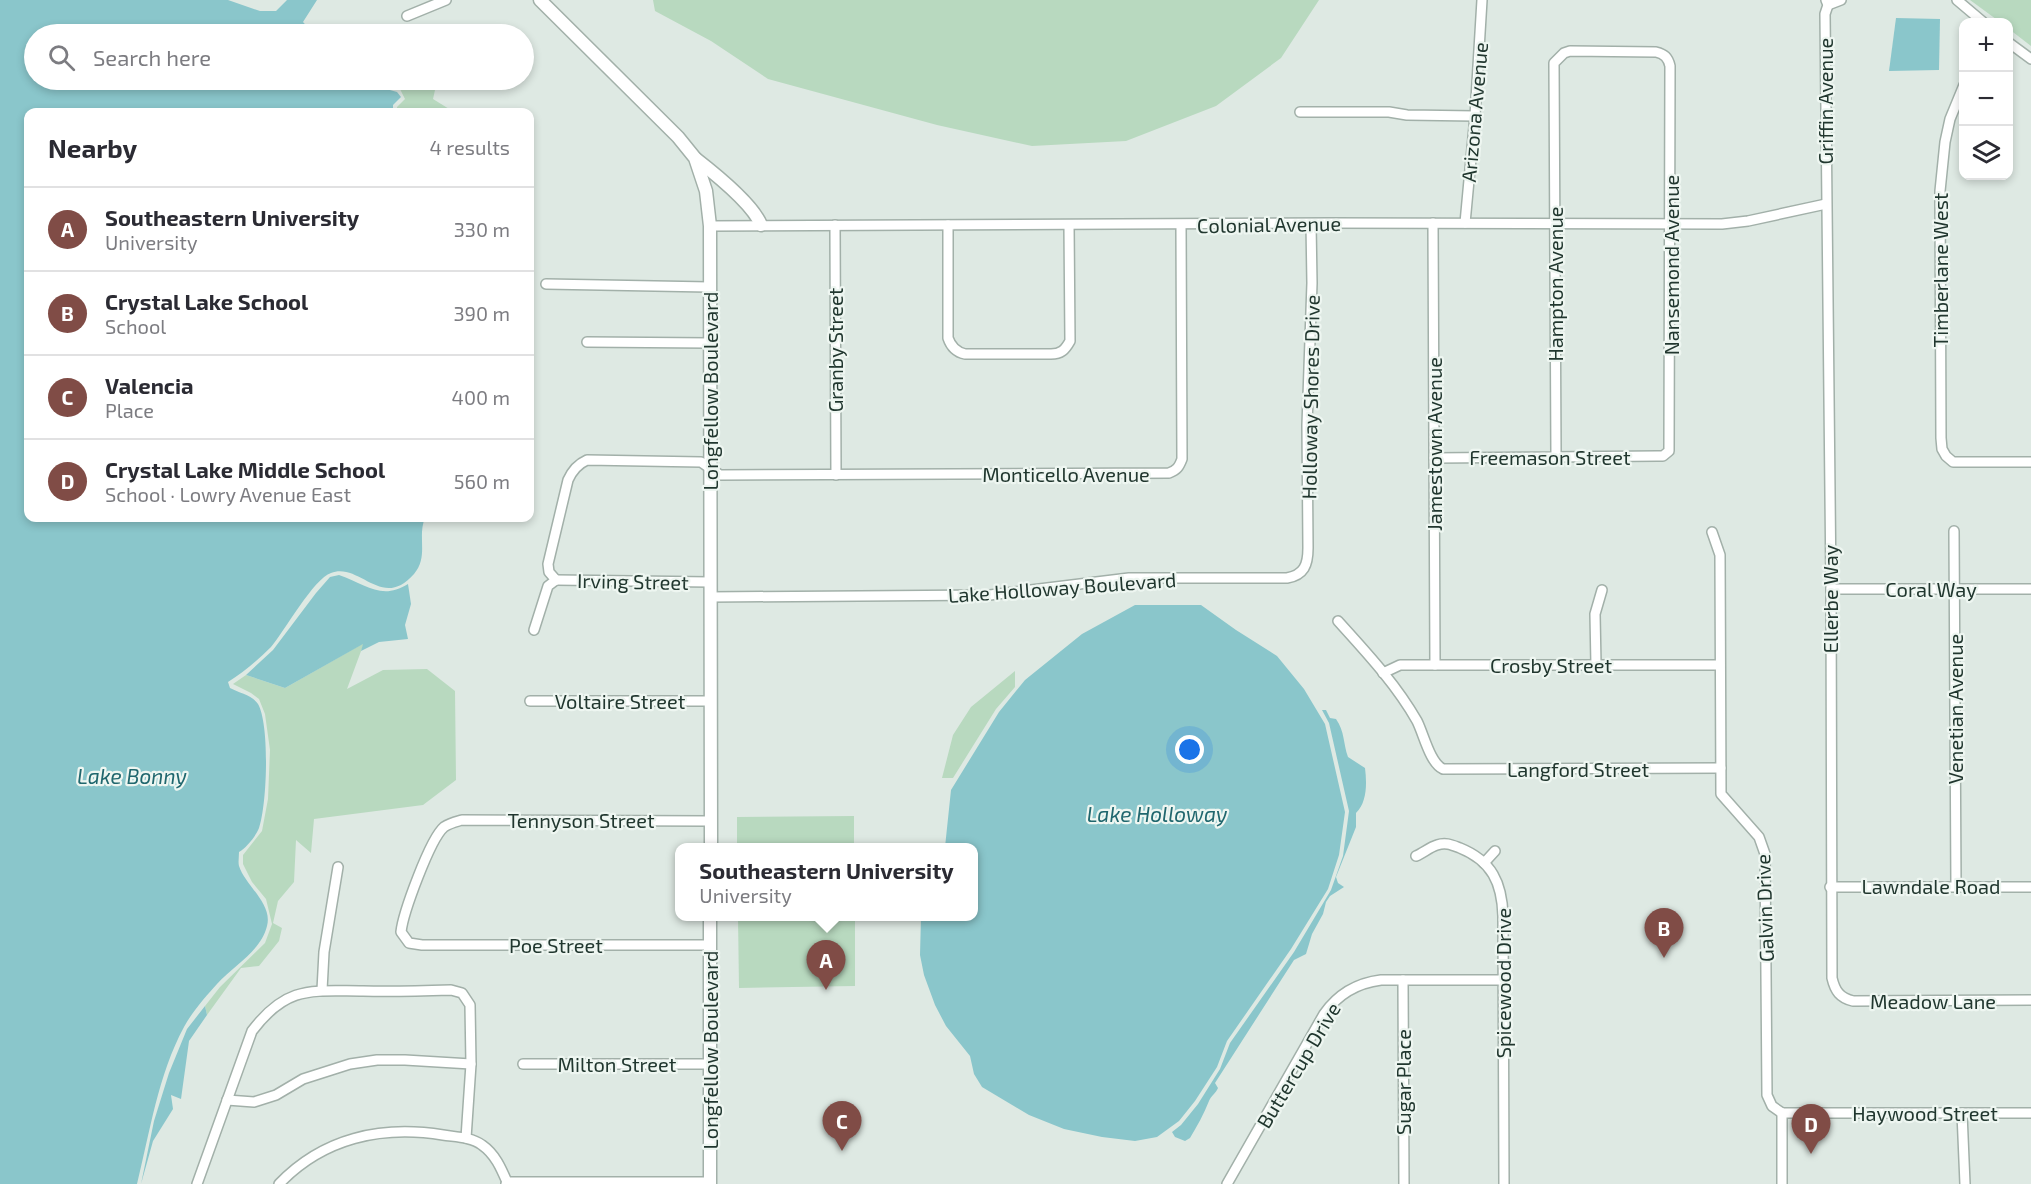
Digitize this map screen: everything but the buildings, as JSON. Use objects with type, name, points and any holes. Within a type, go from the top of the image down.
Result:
[{"type":"street","points":[[407,16],[446,0]]},
{"type":"street","name":"Longfellow Boulevard","points":[[540,0],[642,100],[695,158],[706,190],[710,226],[711,843]]},
{"type":"street","name":"Arizona Avenue","points":[[1465,223],[1475,116],[1482,0]]},
{"type":"street","points":[[1827,2],[1841,0]]},
{"type":"street","points":[[1957,0],[1978,18]]},
{"type":"street","name":"Griffin Avenue","points":[[1826,204],[1825,14],[1827,2]]},
{"type":"street","points":[[2013,46],[2031,59]]},
{"type":"street","name":"Hampton Avenue","points":[[1556,456],[1554,63],[1564,53],[1570,51],[1656,52],[1664,54],[1668,59],[1671,75]]},
{"type":"street","name":"Nansemond Avenue","points":[[1666,454],[1670,445],[1671,75]]},
{"type":"street","name":"Timberlane West","points":[[1959,97],[1950,119],[1945,141],[1940,191],[1942,448],[1953,462],[2031,462]]},
{"type":"street","points":[[1300,112],[1389,112],[1407,115],[1475,116]]},
{"type":"street","points":[[695,158],[711,170],[758,216],[760,225]]},
{"type":"street","name":"Colonial Avenue","points":[[710,226],[1734,223],[1826,204]]},
{"type":"street","name":"Ellerbe Way","points":[[1826,204],[1831,589],[1830,887],[1832,978],[1838,992]]},
{"type":"street","name":"Jamestown Avenue","points":[[1433,223],[1434,665]]},
{"type":"street","name":"Holloway Shores Drive","points":[[1304,569],[1308,562],[1307,425],[1312,283],[1311,224]]},
{"type":"street","name":"Granby Street","points":[[835,225],[836,475]]},
{"type":"street","points":[[948,225],[948,338],[950,344],[965,354],[1058,354],[1066,348],[1070,341],[1069,225]]},
{"type":"street","name":"Monticello Avenue","points":[[556,580],[549,572],[548,564],[568,480],[580,463],[587,460],[701,462],[720,475],[1169,473],[1175,471],[1182,459],[1181,225]]},
{"type":"street","points":[[546,284],[709,287]]},
{"type":"street","points":[[587,342],[709,343]]},
{"type":"street","name":"Freemason Street","points":[[1434,458],[1657,456],[1666,454]]},
{"type":"street","name":"Venetian Avenue","points":[[1954,531],[1956,887]]},
{"type":"street","name":"Galvin Drive","points":[[1712,532],[1720,555],[1721,794],[1759,837],[1765,854],[1767,1095],[1772,1106],[1782,1113]]},
{"type":"street","name":"Lake Holloway Boulevard","points":[[710,597],[990,595],[1129,578],[1287,578],[1296,576],[1304,569]]},
{"type":"street","points":[[534,630],[548,586],[556,580]]},
{"type":"street","name":"Irving Street","points":[[556,580],[710,582]]},
{"type":"street","name":"Coral Way","points":[[1831,589],[2031,589]]},
{"type":"street","points":[[1596,664],[1595,614],[1602,590]]},
{"type":"street","points":[[1338,621],[1383,673]]},
{"type":"street","name":"Crosby Street","points":[[1383,673],[1400,665],[1720,664]]},
{"type":"street","name":"Langford Street","points":[[1383,673],[1413,715],[1424,734],[1437,766],[1451,770],[1721,768]]},
{"type":"street","name":"Voltaire Street","points":[[530,700],[710,701]]},
{"type":"street","name":"Tennyson Street","points":[[404,938],[402,926],[411,896],[427,858],[439,833],[453,822],[462,820],[710,821]]},
{"type":"street","name":"Spicewood Drive","points":[[1416,856],[1437,845],[1449,843],[1467,851],[1484,863],[1494,876],[1503,899],[1504,1184]]},
{"type":"street","points":[[1484,863],[1495,851]]},
{"type":"street","points":[[322,990],[324,952],[339,867]]},
{"type":"street","name":"Lawndale Road","points":[[1830,887],[2031,887]]},
{"type":"street","name":"Longfellow Boulevard","points":[[710,921],[710,1183]]},
{"type":"street","name":"Poe Street","points":[[404,938],[409,943],[422,945],[711,945]]},
{"type":"street","name":"Buttercup Drive","points":[[1227,1184],[1331,1004],[1353,987],[1368,982],[1403,980],[1503,980]]},
{"type":"street","name":"Sugar Place","points":[[1403,980],[1404,1184]]},
{"type":"street","points":[[197,1184],[252,1031],[269,1010],[307,992],[451,990],[462,993],[471,1005],[471,1064],[466,1138]]},
{"type":"street","name":"Meadow Lane","points":[[1838,992],[1844,999],[1853,1001],[2031,1000]]},
{"type":"street","points":[[227,1100],[254,1102],[276,1095],[318,1073],[350,1064],[377,1060],[471,1064]]},
{"type":"street","name":"Milton Street","points":[[523,1064],[711,1064]]},
{"type":"street","points":[[1782,1113],[1782,1184]]},
{"type":"street","name":"Haywood Street","points":[[1782,1113],[2031,1113]]},
{"type":"street","points":[[1962,1113],[1965,1184]]},
{"type":"street","points":[[279,1184],[328,1147],[357,1137],[402,1130],[466,1138],[480,1143],[496,1160],[506,1183],[710,1183]]},
{"type":"green space","points":[[653,0],[1319,0],[1281,58],[1216,106],[1126,141],[1032,146],[937,125],[768,79],[711,41],[655,11]]},
{"type":"green space","points":[[1970,0],[2031,0],[2031,46],[2013,32],[2013,18],[1995,18]]},
{"type":"green space","points":[[400,90],[435,90],[433,99],[448,108],[397,108],[405,99]]},
{"type":"green space","points":[[364,643],[347,689],[383,670],[427,669],[455,691],[456,780],[423,805],[314,819],[311,853],[296,840],[294,882],[278,901],[273,923],[282,928],[279,941],[259,966],[241,968],[207,1015],[205,1006],[220,987],[265,943],[272,924],[266,899],[252,882],[243,864],[243,855],[262,831],[268,799],[270,750],[265,714],[259,699],[233,684],[246,675],[285,688]]},
{"type":"green space","points":[[1015,671],[1015,687],[996,709],[953,778],[942,778],[953,735],[971,707]]},
{"type":"green space","points":[[854,816],[854,843],[737,843],[737,817]]},
{"type":"green space","points":[[738,921],[855,921],[855,986],[739,988]]},
{"type":"water","name":"Lake Bonny","points":[[0,0],[228,0],[260,11],[276,11],[287,0],[317,0],[303,22],[305,24],[24,24],[24,90],[390,90],[397,92],[401,97],[393,108],[24,108],[24,522],[424,522],[421,561],[414,574],[402,584],[392,588],[381,587],[342,571],[331,573],[316,585],[271,647],[228,682],[230,688],[255,701],[262,714],[266,765],[262,817],[256,835],[239,852],[239,866],[266,910],[267,926],[259,943],[213,989],[184,1027],[161,1084],[137,1184],[0,1184]]},
{"type":"water","points":[[1896,18],[1940,19],[1939,70],[1889,71]]},
{"type":"water","points":[[339,575],[381,591],[398,589],[408,584],[411,604],[405,625],[408,639],[379,642],[361,651],[363,644],[285,688],[246,675],[273,650],[330,577]]},
{"type":"water","name":"Lake Holloway","points":[[1135,605],[1201,605],[1277,656],[1304,689],[1325,724],[1345,812],[1339,855],[1328,889],[1291,949],[1227,1041],[1217,1067],[1179,1121],[1157,1137],[1135,1141],[1064,1129],[1029,1115],[982,1087],[974,1074],[970,1056],[946,1026],[935,1005],[924,975],[920,955],[921,921],[978,921],[978,843],[945,843],[951,790],[999,712],[1025,680],[1082,634]]},
{"type":"water","points":[[1322,710],[1326,710],[1330,718],[1336,719],[1339,724],[1348,757],[1365,768],[1364,798],[1356,813],[1356,827],[1336,877],[1338,883],[1344,887],[1330,896],[1326,902],[1306,954],[1294,960],[1215,1083],[1217,1090],[1190,1138],[1185,1141],[1175,1137],[1172,1132],[1181,1125],[1198,1104],[1220,1069],[1230,1043],[1294,952],[1331,890],[1343,856],[1349,811],[1329,723]]},
{"type":"water","points":[[205,1006],[207,1015],[189,1041],[181,1099],[171,1095],[173,1109],[153,1141],[141,1184],[154,1121],[169,1073],[187,1029]]},
{"type":"place","name":"Crystal Lake School","points":[[1664,958]]},
{"type":"place","name":"Southeastern University","points":[[826,990]]},
{"type":"place","name":"Valencia","points":[[842,1151]]},
{"type":"place","name":"Crystal Lake Middle School","points":[[1811,1154]]}]
